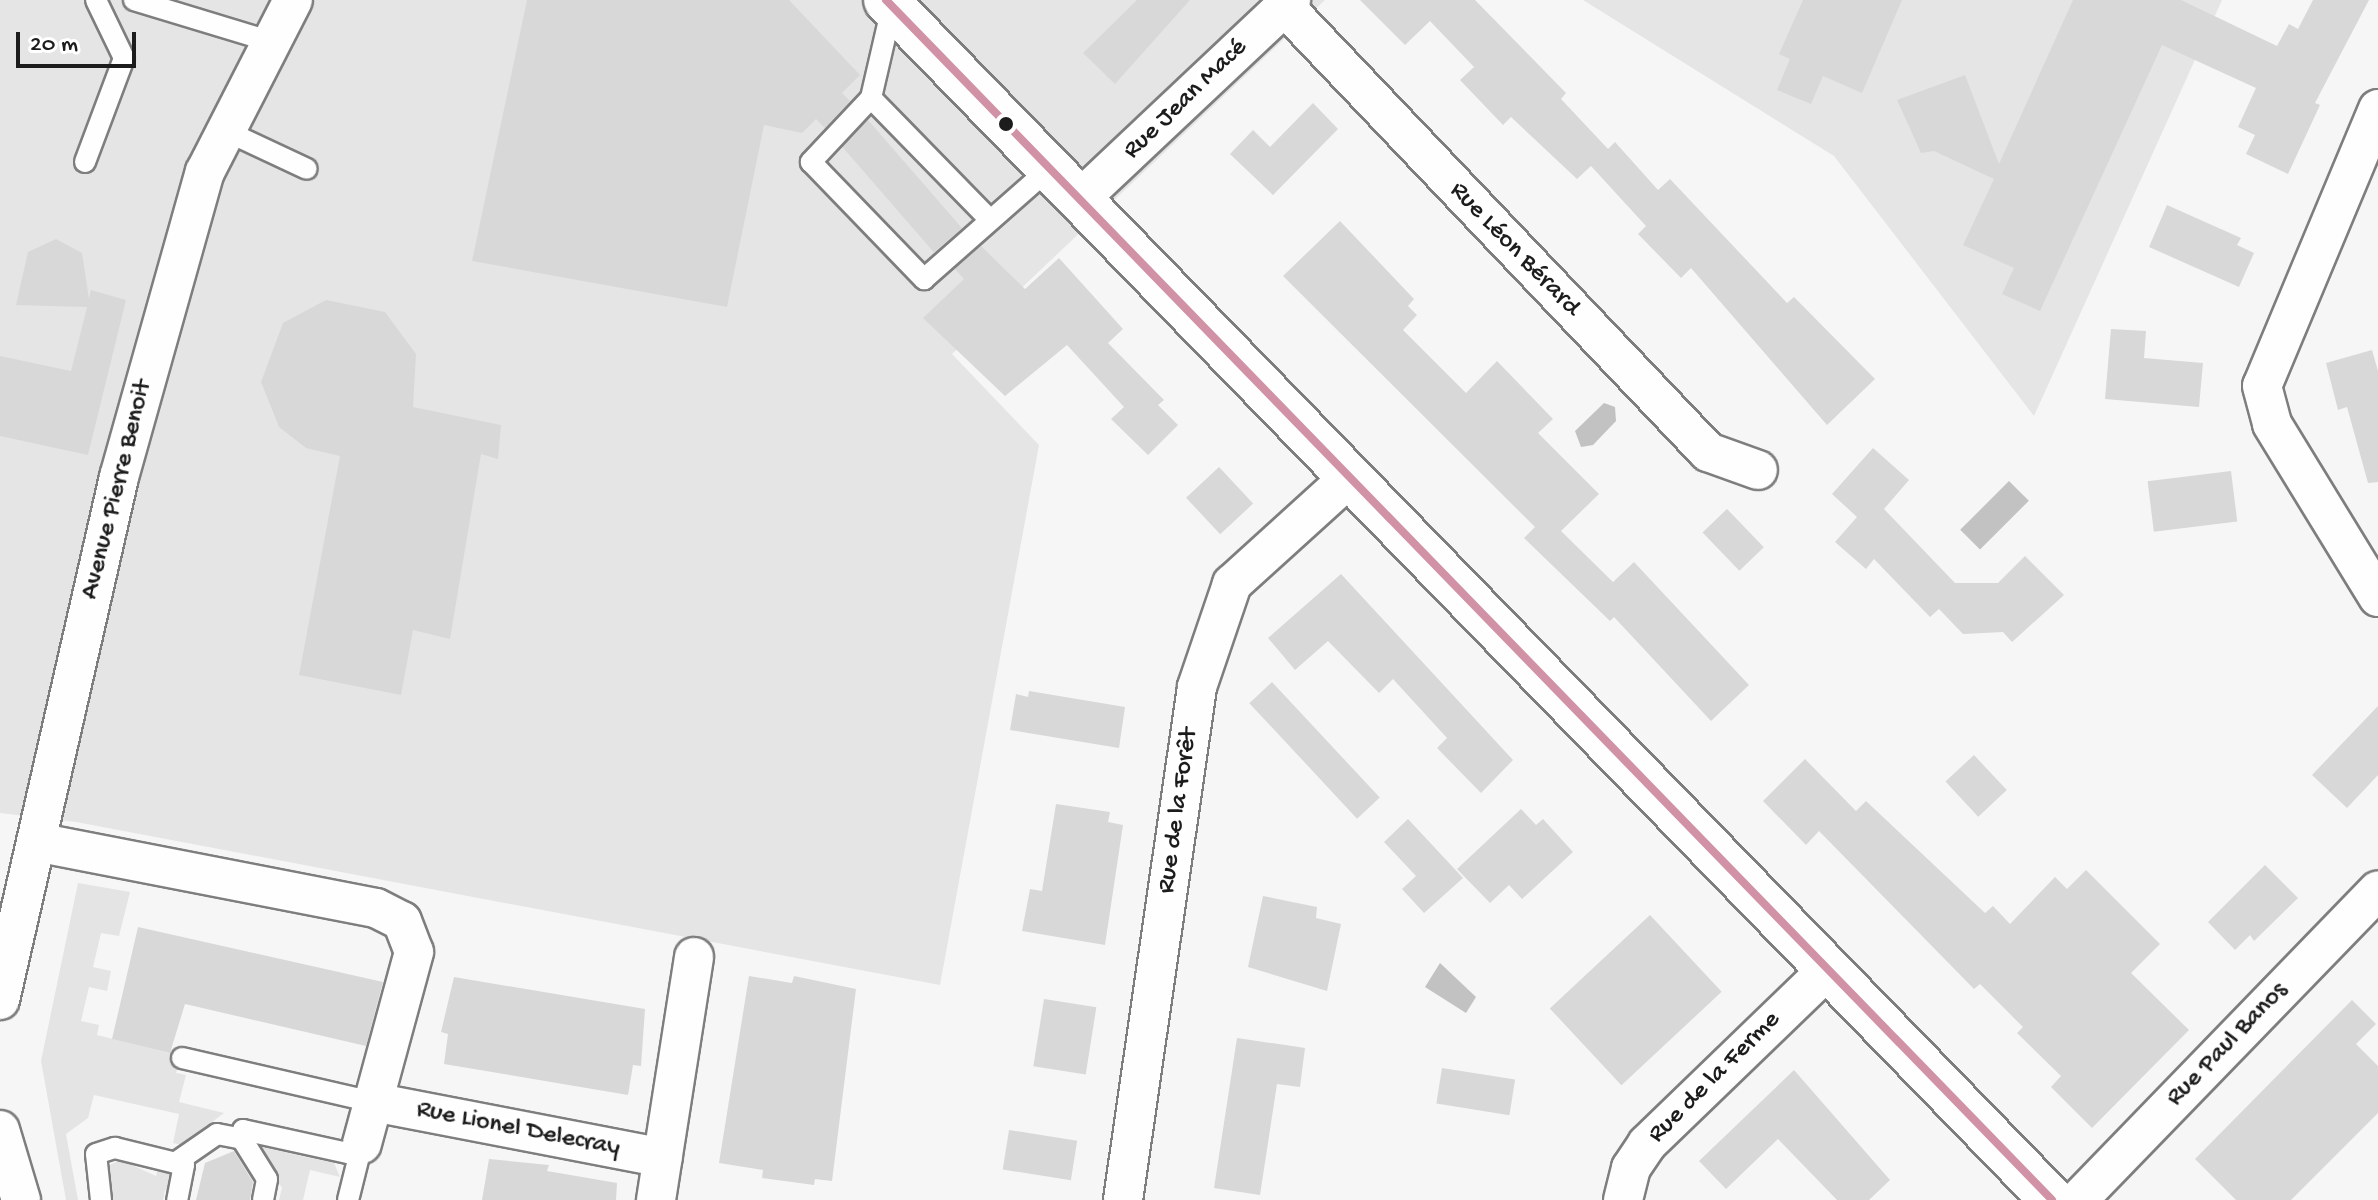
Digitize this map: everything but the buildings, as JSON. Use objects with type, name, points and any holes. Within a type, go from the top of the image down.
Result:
[{"type":"main road","points":[[889,3],[2052,1200]]},
{"type":"street","name":"Avenue Pierre Benoit","points":[[0,1000],[137,406],[205,172],[293,0]]},
{"type":"street","name":"Rue Jean Macé","points":[[1080,199],[1288,3]]},
{"type":"street","name":"Rue Léon Bérard","points":[[1288,3],[1708,452],[1758,470]]},
{"type":"street","points":[[2378,109],[2262,386],[2272,424],[2378,597]]},
{"type":"street","name":"Rue de la Forêt","points":[[1123,1200],[1197,687],[1232,584],[1350,477]]},
{"type":"street","points":[[36,842],[376,908],[402,921],[414,952],[362,1144]]},
{"type":"street","name":"Rue Paul Banos","points":[[2078,1200],[2371,910]]},
{"type":"street","points":[[656,1200],[694,957]]},
{"type":"street","name":"Rue de la Ferme","points":[[1623,1200],[1631,1168],[1653,1138],[1828,969]]},
{"type":"street","name":"Rue Lionel Delecray","points":[[373,1102],[663,1158]]},
{"type":"street","points":[[0,1130],[21,1200]]},
{"type":"lane","points":[[85,162],[124,58],[96,0]]},
{"type":"lane","points":[[134,0],[272,42]]},
{"type":"lane","points":[[889,3],[871,98],[811,162],[924,279],[987,217],[1050,168]]},
{"type":"lane","points":[[871,98],[987,217]]},
{"type":"lane","points":[[226,131],[307,169]]},
{"type":"lane","points":[[182,1058],[373,1102]]},
{"type":"lane","points":[[263,1200],[267,1179],[242,1139],[243,1130],[348,1153],[362,1144]]},
{"type":"lane","points":[[175,1163],[217,1134],[242,1139]]},
{"type":"lane","points":[[348,1200],[362,1144]]},
{"type":"lane","points":[[101,1200],[96,1154],[115,1148],[184,1165],[177,1200]]},
{"type":"shaded area","points":[[0,0],[1325,0],[952,354],[1039,445],[940,985],[76,822],[0,813]]},
{"type":"shaded area","points":[[1583,0],[2222,0],[2034,416],[1834,156]]},
{"type":"shaded area","points":[[1604,403],[1615,407],[1616,421],[1593,445],[1581,447],[1575,431]]},
{"type":"shaded area","points":[[2009,481],[2029,501],[1980,550],[1960,530]]},
{"type":"shaded area","points":[[78,883],[130,892],[119,936],[101,933],[93,967],[111,971],[107,991],[89,987],[81,1021],[99,1025],[97,1035],[181,1056],[176,1073],[186,1075],[179,1102],[224,1113],[182,1145],[173,1143],[179,1114],[94,1095],[88,1118],[66,1134],[78,1200],[66,1200],[41,1061]]},
{"type":"shaded area","points":[[1440,963],[1476,997],[1466,1013],[1425,987]]},
{"type":"shaded area","points":[[256,1146],[334,1163],[340,1177],[310,1170],[303,1200],[279,1200],[282,1188]]},
{"type":"shaded area","points":[[121,1160],[156,1176],[158,1168],[176,1173],[172,1191],[165,1190],[163,1200],[113,1200],[107,1166]]},
{"type":"transit line","points":[[886,0],[2052,1200]]}]
